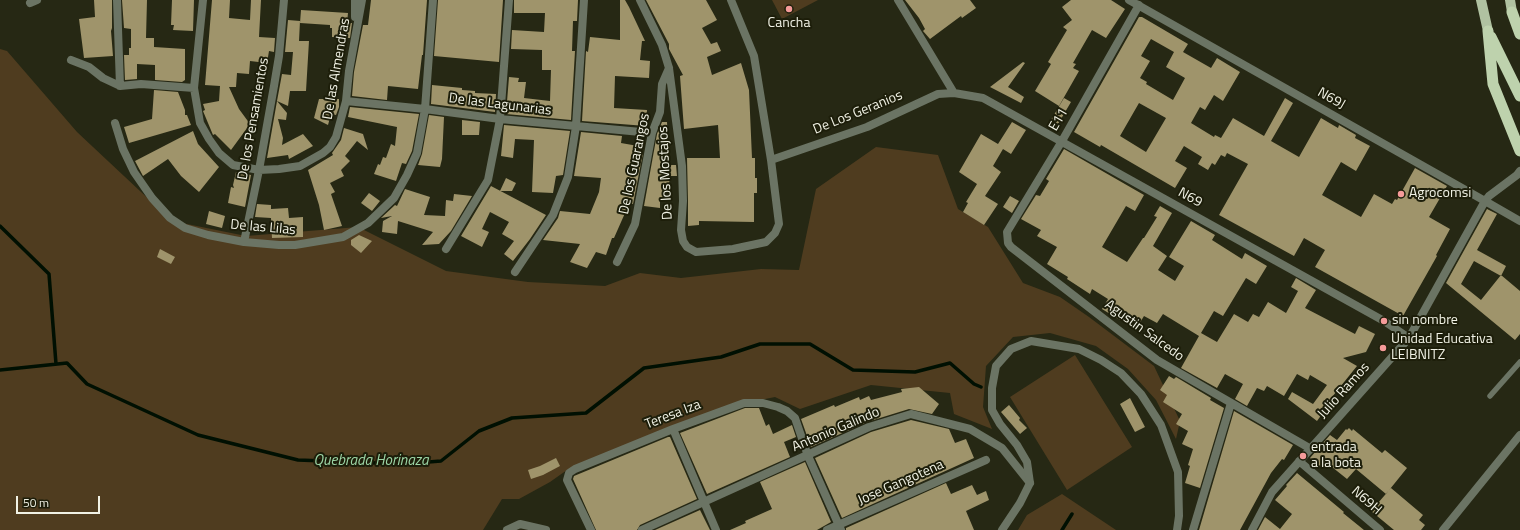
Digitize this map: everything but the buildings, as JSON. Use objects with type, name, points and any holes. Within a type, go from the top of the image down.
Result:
[{"type":"highway","points":[[1512,12],[1520,33]]},
{"type":"highway","points":[[1488,31],[1520,96]]},
{"type":"highway","points":[[1488,31],[1493,84],[1520,151]]},
{"type":"main road","points":[[1481,0],[1488,31]]},
{"type":"main road","points":[[1510,0],[1512,12]]},
{"type":"street","points":[[117,0],[120,86]]},
{"type":"street","name":"De las Almendras","points":[[203,0],[194,88],[200,123],[219,153],[233,165],[260,170],[300,166],[330,147],[336,137],[346,101],[349,71],[362,0]]},
{"type":"street","name":"De los Pensamientos","points":[[244,242],[260,170],[279,56],[284,0]]},
{"type":"street","points":[[355,0],[356,34]]},
{"type":"street","name":"De las Lilas","points":[[115,123],[123,149],[134,172],[152,198],[170,218],[185,228],[208,235],[244,242],[295,245],[323,242],[344,237],[368,223],[394,198],[417,153],[425,109],[433,0]]},
{"type":"street","points":[[446,248],[488,180],[500,120],[509,0]]},
{"type":"street","points":[[515,272],[553,215],[568,177],[576,126],[584,0]]},
{"type":"street","name":"De los Mostajos","points":[[640,0],[662,45],[669,68],[682,166],[683,201],[681,230],[683,241],[687,247],[696,252],[733,249],[766,242],[775,233],[779,224],[771,160]]},
{"type":"street","points":[[731,0],[754,56],[771,160]]},
{"type":"street","points":[[898,0],[954,93]]},
{"type":"street","name":"N69J","points":[[1129,0],[1520,221]]},
{"type":"street","name":"E11","points":[[1011,248],[1008,243],[1007,232],[1062,141],[1139,5]]},
{"type":"street","points":[[71,60],[89,67],[103,78],[120,86],[141,84],[194,88]]},
{"type":"street","name":"De los Guarangos","points":[[617,262],[635,224],[652,133],[660,112],[662,84],[669,68]]},
{"type":"street","name":"De Los Geranios","points":[[771,160],[867,127],[938,94],[954,93]]},
{"type":"street","name":"N69","points":[[954,93],[983,98],[1384,321],[1409,338]]},
{"type":"street","name":"De las Lagunarias","points":[[346,101],[425,109],[500,120],[652,133]]},
{"type":"street","name":"Julio Ramos","points":[[1252,530],[1272,492],[1409,338],[1485,201],[1489,196],[1514,178],[1520,171]]},
{"type":"street","name":"Agustin Salcedo","points":[[1011,248],[1158,360],[1310,449]]},
{"type":"street","points":[[1002,530],[1020,503],[1030,483],[1027,462],[992,410],[992,388],[996,366],[1011,349],[1031,341],[1079,349],[1101,360],[1121,373],[1141,394],[1161,425],[1178,472],[1179,516],[1177,530]]},
{"type":"street","name":"Teresa Iza","points":[[591,530],[567,480],[569,473],[575,469],[673,429],[744,403],[763,403],[787,411],[795,418],[808,456]]},
{"type":"street","points":[[1193,530],[1230,403]]},
{"type":"street","name":"Antonio Galindo","points":[[642,530],[808,456],[869,427],[911,414],[970,429],[1002,448],[1030,483]]},
{"type":"street","points":[[673,429],[716,530]]},
{"type":"street","points":[[1443,530],[1520,435]]},
{"type":"street","points":[[808,456],[840,527]]},
{"type":"street","name":"Jose Gangotena","points":[[827,530],[840,527],[986,460]]},
{"type":"street","name":"N69H","points":[[1299,460],[1380,530]]},
{"type":"street","points":[[507,530],[520,524],[546,530]]},
{"type":"lane","points":[[1490,396],[1520,362]]},
{"type":"shaded area","name":"Cancha","points":[[772,0],[818,0],[782,19]]},
{"type":"shaded area","points":[[0,49],[7,51],[77,132],[172,221],[246,236],[358,227],[446,271],[528,282],[605,286],[640,273],[681,278],[761,269],[799,270],[816,189],[876,147],[938,155],[958,209],[988,227],[1023,283],[1060,297],[1154,366],[1180,421],[1176,439],[1156,400],[1128,369],[1096,346],[1050,333],[1013,337],[986,366],[983,407],[992,429],[954,414],[950,393],[871,385],[800,409],[775,397],[740,404],[567,470],[550,482],[519,499],[502,499],[483,530],[0,530]]},
{"type":"shaded area","points":[[1075,355],[1132,447],[1067,490],[1010,397]]},
{"type":"shaded area","points":[[1062,494],[1116,530],[1018,530],[1027,515]]},
{"type":"waterway","points":[[0,226],[49,274],[56,364]]},
{"type":"waterway","name":"Quebrada Horinaza","points":[[0,370],[67,363],[87,384],[198,435],[298,460],[403,464],[441,461],[479,431],[512,418],[586,413],[644,368],[721,357],[760,344],[810,344],[853,370],[915,372],[950,363],[974,384],[981,387]]},
{"type":"waterway","name":"Quebrada Horinaza","points":[[1062,530],[1072,514]]},
{"type":"place","name":"Cancha","points":[[789,9]]},
{"type":"place","name":"Agrocomsi","points":[[1401,194]]},
{"type":"place","name":"sin nombre","points":[[1384,321]]},
{"type":"place","name":"Unidad Educativa LEIBNITZ","points":[[1383,348]]},
{"type":"place","name":"entrada a la bota","points":[[1303,456]]}]
